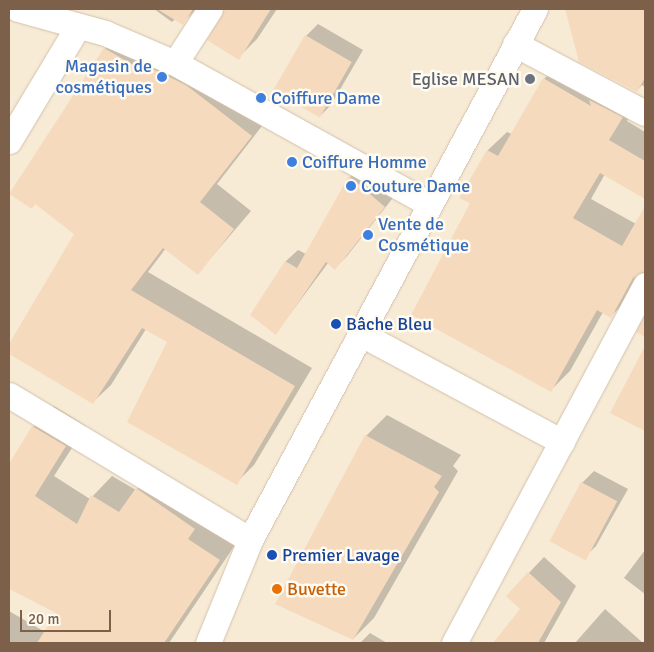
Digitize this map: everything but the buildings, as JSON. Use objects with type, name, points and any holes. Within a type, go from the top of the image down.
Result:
[{"type":"street","points":[[18,9],[48,13],[78,26],[134,44],[175,63],[429,204]]},
{"type":"street","points":[[175,63],[210,9]]},
{"type":"street","points":[[208,643],[250,540],[535,9]]},
{"type":"street","points":[[9,141],[78,26]]},
{"type":"street","points":[[515,44],[645,114]]},
{"type":"street","points":[[454,643],[645,285]]},
{"type":"street","points":[[361,334],[562,442]]},
{"type":"street","points":[[9,395],[250,540]]},
{"type":"shaded area","points":[[9,9],[645,9],[645,643],[9,643]]},
{"type":"place","name":"Magasin de cosmétiques","points":[[162,77]]},
{"type":"place","name":"Eglise MESAN","points":[[530,79]]},
{"type":"place","name":"Coiffure Dame","points":[[261,98]]},
{"type":"place","name":"Coiffure Homme","points":[[292,162]]},
{"type":"place","name":"Couture Dame","points":[[351,186]]},
{"type":"place","name":"Vente de Cosmétique","points":[[368,235]]},
{"type":"place","name":"Bâche Bleu","points":[[336,324]]},
{"type":"place","name":"Premier Lavage","points":[[272,555]]},
{"type":"place","name":"Buvette","points":[[277,589]]}]
